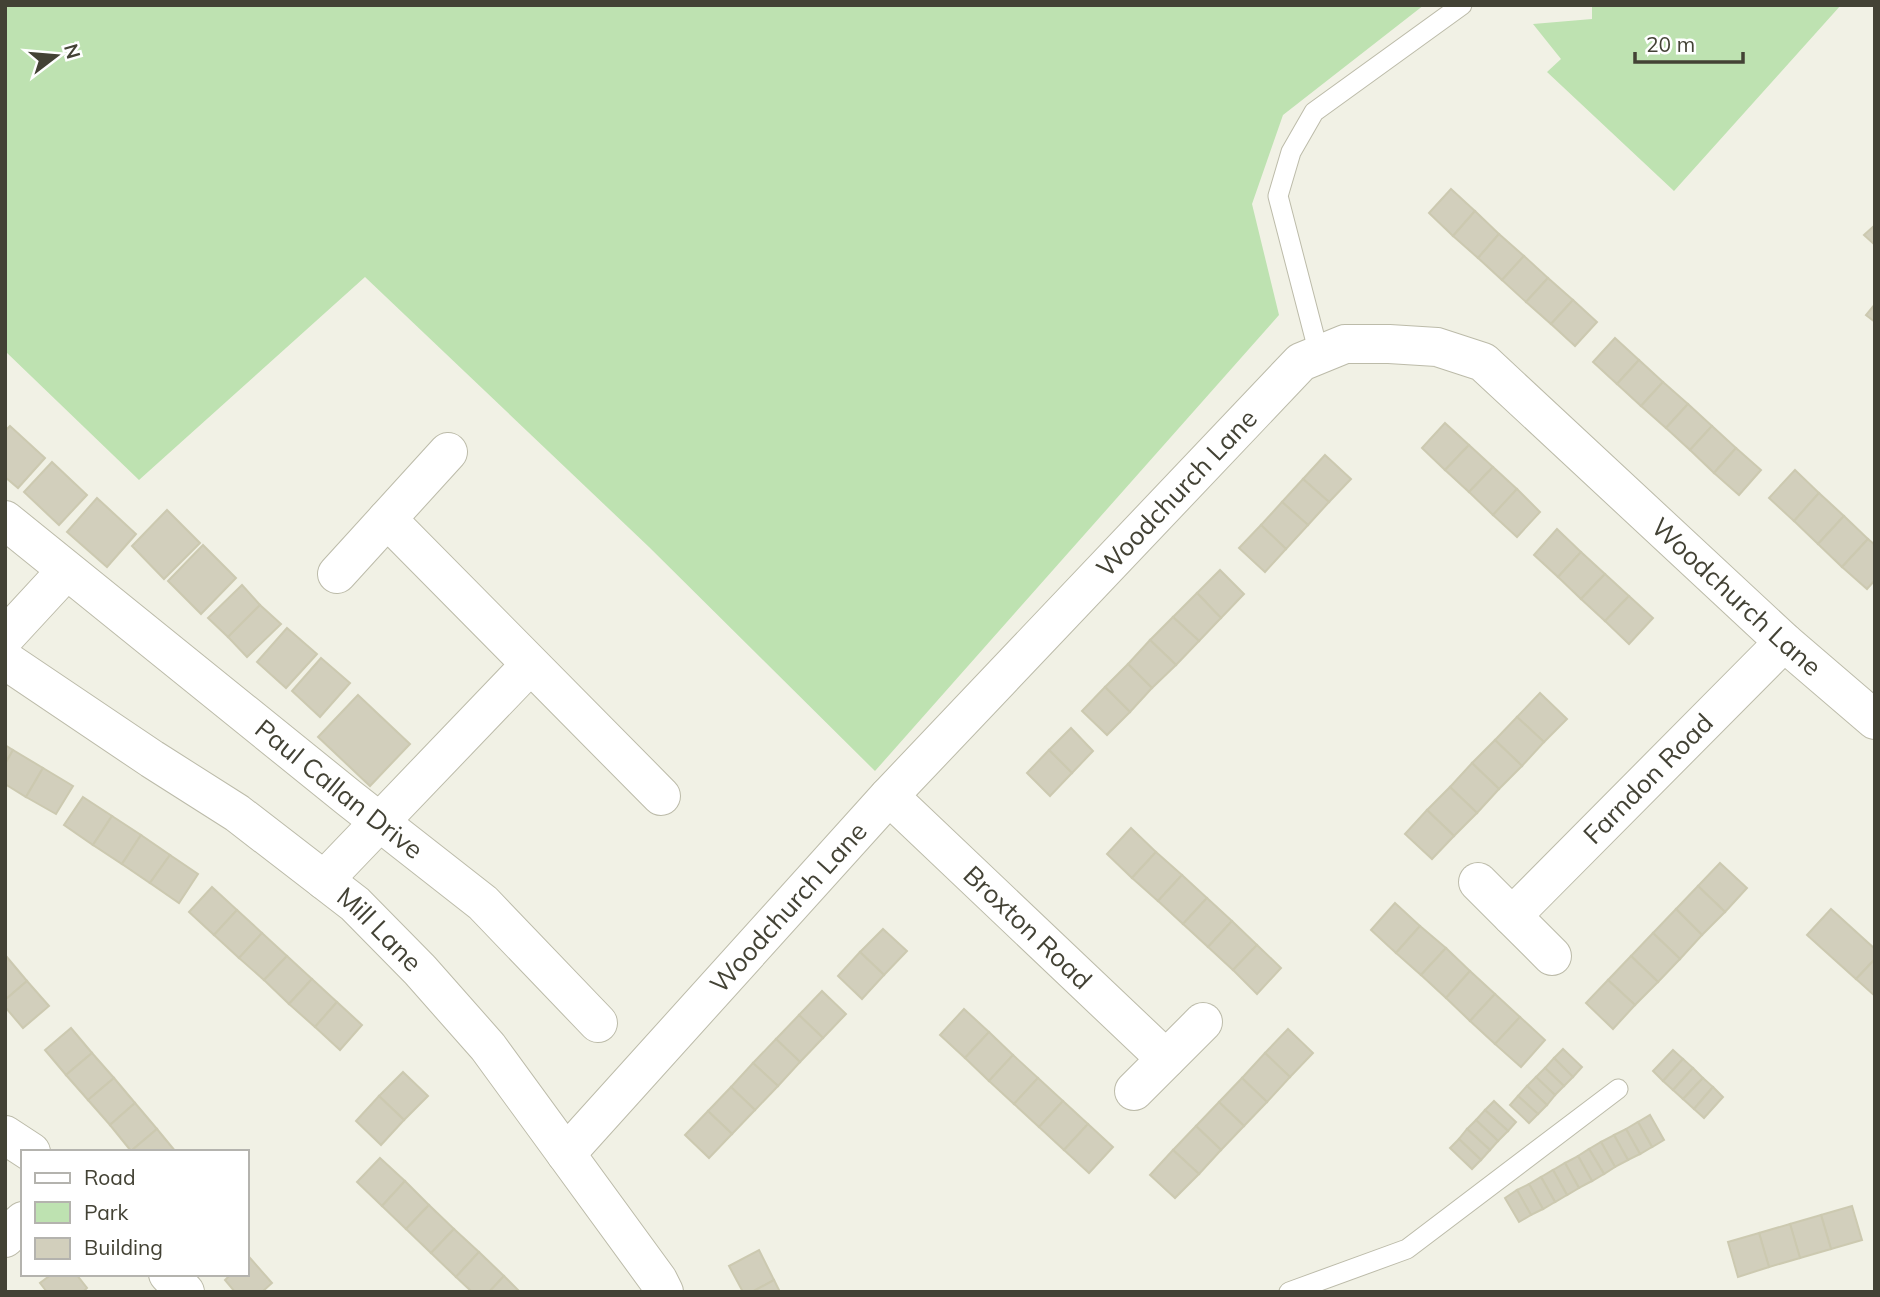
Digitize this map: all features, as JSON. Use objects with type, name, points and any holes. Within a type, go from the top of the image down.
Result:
[{"type":"street","name":"Woodchurch Lane","points":[[566,1154],[889,796],[1301,362],[1345,344],[1437,347],[1483,362],[1784,642],[1875,719]]},
{"type":"street","points":[[337,575],[448,452]]},
{"type":"street","points":[[387,519],[661,796]]},
{"type":"street","name":"Paul Callan Drive","points":[[5,520],[379,823],[483,903],[598,1023]]},
{"type":"street","points":[[5,637],[66,571]]},
{"type":"street","name":"Farndon Road","points":[[1513,916],[1784,642]]},
{"type":"street","name":"Mill Lane","points":[[5,660],[237,813],[355,904],[437,989],[488,1048],[658,1280],[664,1292]]},
{"type":"street","points":[[324,880],[530,665]]},
{"type":"street","name":"Broxton Road","points":[[889,796],[1166,1059]]},
{"type":"street","points":[[1478,882],[1552,956]]},
{"type":"street","points":[[1134,1091],[1203,1022]]},
{"type":"street","points":[[5,1135],[28,1150]]},
{"type":"street","points":[[5,1238],[21,1223]]},
{"type":"street","points":[[170,1276],[185,1292]]},
{"type":"lane","points":[[1319,354],[1278,196],[1291,152],[1314,112],[1462,5]]},
{"type":"lane","points":[[1289,1292],[1407,1249],[1618,1089]]},
{"type":"green space","points":[[5,5],[1424,5],[1283,115],[1252,204],[1279,315],[875,771],[649,547],[365,277],[139,480],[5,351]]},
{"type":"green space","points":[[1592,5],[1841,5],[1674,191],[1547,72],[1561,59],[1533,24],[1592,19]]},
{"type":"building","points":[[1451,189],[1475,211],[1453,236],[1429,213]]},
{"type":"building","points":[[1475,211],[1499,234],[1478,258],[1453,236]]},
{"type":"building","points":[[1875,225],[1875,245],[1864,235]]},
{"type":"building","points":[[1499,234],[1524,256],[1502,280],[1478,258]]},
{"type":"building","points":[[1524,256],[1548,278],[1526,302],[1502,280]]},
{"type":"building","points":[[1548,278],[1573,300],[1551,324],[1526,302]]},
{"type":"building","points":[[1573,300],[1597,322],[1575,346],[1551,324]]},
{"type":"building","points":[[1875,304],[1875,322],[1866,315]]},
{"type":"building","points":[[1615,338],[1639,360],[1617,384],[1593,362]]},
{"type":"building","points":[[1639,360],[1663,382],[1641,406],[1617,384]]},
{"type":"building","points":[[1663,382],[1688,404],[1666,428],[1641,406]]},
{"type":"building","points":[[1688,404],[1712,426],[1690,450],[1666,428]]},
{"type":"building","points":[[1445,423],[1469,445],[1445,470],[1422,448]]},
{"type":"building","points":[[10,426],[45,458],[18,488],[5,477],[5,431]]},
{"type":"building","points":[[1712,426],[1736,448],[1714,473],[1690,450]]},
{"type":"building","points":[[1469,445],[1493,467],[1469,492],[1445,470]]},
{"type":"building","points":[[1736,448],[1761,470],[1739,495],[1714,473]]},
{"type":"building","points":[[1325,455],[1351,479],[1329,502],[1303,479]]},
{"type":"building","points":[[52,462],[87,495],[59,525],[24,492]]},
{"type":"building","points":[[1493,467],[1517,489],[1493,515],[1469,492]]},
{"type":"building","points":[[1795,470],[1819,493],[1794,521],[1769,498]]},
{"type":"building","points":[[1303,479],[1329,502],[1308,525],[1282,502]]},
{"type":"building","points":[[1517,489],[1540,512],[1517,537],[1493,515]]},
{"type":"building","points":[[1819,493],[1844,516],[1818,544],[1794,521]]},
{"type":"building","points":[[97,498],[136,534],[107,567],[67,532]]},
{"type":"building","points":[[1282,502],[1308,525],[1286,549],[1261,525]]},
{"type":"building","points":[[167,510],[200,543],[164,579],[132,546]]},
{"type":"building","points":[[1844,516],[1868,539],[1842,567],[1818,544]]},
{"type":"building","points":[[1261,525],[1286,549],[1265,572],[1239,548]]},
{"type":"building","points":[[1557,529],[1581,552],[1558,577],[1534,555]]},
{"type":"building","points":[[1868,539],[1875,545],[1875,580],[1867,589],[1842,567]]},
{"type":"building","points":[[203,545],[236,578],[201,614],[168,581]]},
{"type":"building","points":[[1581,552],[1605,574],[1581,599],[1558,577]]},
{"type":"building","points":[[1220,570],[1244,594],[1221,618],[1197,593]]},
{"type":"building","points":[[1605,574],[1629,596],[1605,621],[1581,599]]},
{"type":"building","points":[[242,585],[260,605],[228,637],[208,618]]},
{"type":"building","points":[[1197,593],[1221,618],[1199,641],[1173,617]]},
{"type":"building","points":[[1629,596],[1653,618],[1629,644],[1605,621]]},
{"type":"building","points":[[260,605],[281,624],[247,657],[228,637]]},
{"type":"building","points":[[1173,617],[1199,641],[1176,665],[1150,640]]},
{"type":"building","points":[[287,628],[317,654],[286,688],[257,662]]},
{"type":"building","points":[[1150,640],[1176,665],[1152,688],[1128,664]]},
{"type":"building","points":[[321,658],[350,683],[320,717],[292,691]]},
{"type":"building","points":[[1128,664],[1152,688],[1130,712],[1105,687]]},
{"type":"building","points":[[1105,687],[1130,712],[1107,735],[1082,711]]},
{"type":"building","points":[[1540,693],[1567,719],[1544,742],[1517,717]]},
{"type":"building","points":[[358,695],[410,744],[370,786],[318,737]]},
{"type":"building","points":[[1517,717],[1544,742],[1522,766],[1495,740]]},
{"type":"building","points":[[1071,728],[1093,751],[1072,773],[1049,750]]},
{"type":"building","points":[[1495,740],[1522,766],[1499,789],[1472,763]]},
{"type":"building","points":[[5,745],[13,750],[5,764]]},
{"type":"building","points":[[13,750],[43,768],[26,797],[5,784],[5,764]]},
{"type":"building","points":[[1049,750],[1072,773],[1050,796],[1027,773]]},
{"type":"building","points":[[1472,763],[1499,789],[1477,813],[1450,787]]},
{"type":"building","points":[[43,768],[73,786],[56,814],[26,797]]},
{"type":"building","points":[[1450,787],[1477,813],[1454,836],[1427,810]]},
{"type":"building","points":[[83,797],[112,816],[93,845],[64,825]]},
{"type":"building","points":[[1427,810],[1454,836],[1432,859],[1405,834]]},
{"type":"building","points":[[112,816],[141,835],[122,864],[93,845]]},
{"type":"building","points":[[1131,828],[1156,852],[1132,878],[1107,854]]},
{"type":"building","points":[[141,835],[170,855],[150,883],[122,864]]},
{"type":"building","points":[[1156,852],[1182,875],[1158,901],[1132,878]]},
{"type":"building","points":[[170,855],[198,874],[179,903],[150,883]]},
{"type":"building","points":[[1720,863],[1747,888],[1725,912],[1698,886]]},
{"type":"building","points":[[1182,875],[1207,898],[1183,924],[1158,901]]},
{"type":"building","points":[[1698,886],[1725,912],[1702,935],[1676,909]]},
{"type":"building","points":[[212,887],[237,910],[214,935],[189,912]]},
{"type":"building","points":[[1207,898],[1232,921],[1208,947],[1183,924]]},
{"type":"building","points":[[1395,903],[1420,926],[1396,953],[1371,930]]},
{"type":"building","points":[[1676,909],[1702,935],[1680,959],[1653,933]]},
{"type":"building","points":[[1831,909],[1875,949],[1875,959],[1856,979],[1807,935]]},
{"type":"building","points":[[237,910],[262,933],[239,958],[214,935]]},
{"type":"building","points":[[1232,921],[1257,945],[1233,970],[1208,947]]},
{"type":"building","points":[[1420,926],[1446,948],[1421,975],[1396,953]]},
{"type":"building","points":[[883,929],[907,951],[884,975],[860,952]]},
{"type":"building","points":[[262,933],[287,956],[264,980],[239,958]]},
{"type":"building","points":[[1653,933],[1680,959],[1658,982],[1631,956]]},
{"type":"building","points":[[1257,945],[1281,968],[1257,994],[1233,970]]},
{"type":"building","points":[[1446,948],[1470,971],[1446,998],[1421,975]]},
{"type":"building","points":[[860,952],[884,975],[862,999],[838,976]]},
{"type":"building","points":[[287,956],[312,979],[289,1004],[264,980]]},
{"type":"building","points":[[1631,956],[1658,982],[1635,1005],[1608,980]]},
{"type":"building","points":[[5,957],[27,981],[5,1000]]},
{"type":"building","points":[[1875,959],[1875,996],[1856,979]]},
{"type":"building","points":[[1470,971],[1495,994],[1470,1021],[1446,998]]},
{"type":"building","points":[[312,979],[337,1002],[315,1027],[289,1004]]},
{"type":"building","points":[[1608,980],[1635,1005],[1613,1029],[1586,1003]]},
{"type":"building","points":[[27,981],[49,1006],[23,1028],[5,1007],[5,1000]]},
{"type":"building","points":[[822,991],[846,1014],[823,1038],[799,1015]]},
{"type":"building","points":[[1495,994],[1520,1017],[1495,1044],[1470,1021]]},
{"type":"building","points":[[337,1002],[362,1025],[340,1050],[315,1027]]},
{"type":"building","points":[[964,1009],[989,1032],[965,1058],[940,1035]]},
{"type":"building","points":[[799,1015],[823,1038],[800,1062],[776,1039]]},
{"type":"building","points":[[1520,1017],[1545,1040],[1521,1067],[1495,1044]]},
{"type":"building","points":[[71,1028],[92,1053],[66,1075],[45,1050]]},
{"type":"building","points":[[1288,1029],[1313,1053],[1290,1077],[1265,1053]]},
{"type":"building","points":[[989,1032],[1013,1055],[989,1081],[965,1058]]},
{"type":"building","points":[[776,1039],[800,1062],[778,1086],[753,1063]]},
{"type":"building","points":[[1563,1049],[1582,1067],[1573,1077],[1554,1058]]},
{"type":"building","points":[[1673,1050],[1683,1059],[1663,1081],[1653,1071]]},
{"type":"building","points":[[92,1053],[114,1078],[88,1100],[66,1075]]},
{"type":"building","points":[[1265,1053],[1290,1077],[1267,1102],[1242,1078]]},
{"type":"building","points":[[1013,1055],[1038,1078],[1014,1104],[989,1081]]},
{"type":"building","points":[[1554,1058],[1573,1077],[1564,1086],[1545,1068]]},
{"type":"building","points":[[1683,1059],[1693,1068],[1673,1090],[1663,1081]]},
{"type":"building","points":[[753,1063],[778,1086],[755,1110],[731,1087]]},
{"type":"building","points":[[1545,1068],[1564,1086],[1555,1095],[1536,1077]]},
{"type":"building","points":[[1693,1068],[1703,1078],[1683,1099],[1673,1090]]},
{"type":"building","points":[[403,1072],[428,1096],[404,1120],[379,1096]]},
{"type":"building","points":[[1536,1077],[1555,1095],[1547,1105],[1527,1086]]},
{"type":"building","points":[[114,1078],[135,1103],[110,1125],[88,1100]]},
{"type":"building","points":[[1038,1078],[1063,1101],[1039,1127],[1014,1104]]},
{"type":"building","points":[[1242,1078],[1267,1102],[1244,1126],[1219,1102]]},
{"type":"building","points":[[1703,1078],[1713,1087],[1694,1109],[1683,1099]]},
{"type":"building","points":[[1527,1086],[1547,1105],[1538,1114],[1518,1096]]},
{"type":"building","points":[[731,1087],[755,1110],[732,1134],[708,1111]]},
{"type":"building","points":[[1713,1087],[1723,1097],[1704,1118],[1694,1109]]},
{"type":"building","points":[[379,1096],[404,1120],[381,1145],[356,1121]]},
{"type":"building","points":[[1518,1096],[1538,1114],[1529,1123],[1510,1105]]},
{"type":"building","points":[[1063,1101],[1088,1124],[1064,1150],[1039,1127]]},
{"type":"building","points":[[1494,1101],[1516,1122],[1508,1131],[1485,1110]]},
{"type":"building","points":[[1219,1102],[1244,1126],[1221,1150],[1196,1126]]},
{"type":"building","points":[[135,1103],[157,1129],[130,1150],[110,1125]]},
{"type":"building","points":[[1485,1110],[1508,1131],[1498,1141],[1476,1120]]},
{"type":"building","points":[[708,1111],[732,1134],[709,1158],[685,1135]]},
{"type":"building","points":[[1650,1115],[1664,1140],[1652,1147],[1638,1122]]},
{"type":"building","points":[[1476,1120],[1498,1141],[1490,1150],[1467,1129]]},
{"type":"building","points":[[1638,1122],[1652,1147],[1640,1154],[1626,1129]]},
{"type":"building","points":[[1088,1124],[1113,1147],[1089,1173],[1064,1150]]},
{"type":"building","points":[[1196,1126],[1221,1150],[1199,1174],[1173,1150]]},
{"type":"building","points":[[157,1129],[174,1150],[132,1150]]},
{"type":"building","points":[[1467,1129],[1490,1150],[1481,1160],[1459,1139]]},
{"type":"building","points":[[1626,1129],[1640,1154],[1628,1160],[1614,1135]]},
{"type":"building","points":[[1614,1135],[1628,1160],[1615,1167],[1601,1142]]},
{"type":"building","points":[[1459,1139],[1481,1160],[1472,1169],[1450,1148]]},
{"type":"building","points":[[1601,1142],[1615,1167],[1604,1174],[1589,1149]]},
{"type":"building","points":[[1589,1149],[1604,1174],[1592,1181],[1578,1156]]},
{"type":"building","points":[[1173,1150],[1199,1174],[1175,1198],[1150,1175]]},
{"type":"building","points":[[1578,1156],[1592,1181],[1579,1188],[1565,1163]]},
{"type":"building","points":[[380,1158],[405,1181],[382,1206],[357,1182]]},
{"type":"building","points":[[1565,1163],[1579,1188],[1567,1195],[1553,1170]]},
{"type":"building","points":[[1553,1170],[1567,1195],[1555,1202],[1541,1177]]},
{"type":"building","points":[[1541,1177],[1555,1202],[1543,1209],[1529,1184]]},
{"type":"building","points":[[405,1181],[429,1205],[406,1229],[382,1206]]},
{"type":"building","points":[[1529,1184],[1543,1209],[1531,1215],[1517,1190]]},
{"type":"building","points":[[1517,1190],[1531,1215],[1519,1222],[1505,1198]]},
{"type":"building","points":[[429,1205],[454,1229],[431,1253],[406,1229]]},
{"type":"building","points":[[1852,1206],[1862,1240],[1831,1249],[1821,1215]]},
{"type":"building","points":[[1821,1215],[1831,1249],[1800,1258],[1790,1224]]},
{"type":"building","points":[[1790,1224],[1800,1258],[1769,1267],[1759,1233]]},
{"type":"building","points":[[454,1229],[479,1252],[456,1277],[431,1253]]},
{"type":"building","points":[[1759,1233],[1769,1267],[1738,1277],[1728,1242]]},
{"type":"building","points":[[759,1250],[774,1280],[752,1292],[743,1292],[729,1266]]},
{"type":"building","points":[[479,1252],[504,1276],[489,1292],[472,1292],[456,1277]]},
{"type":"building","points":[[250,1258],[272,1283],[262,1292],[235,1292],[225,1280],[229,1276],[248,1276]]},
{"type":"building","points":[[49,1276],[78,1276],[87,1288],[83,1292],[47,1292],[40,1283]]},
{"type":"building","points":[[504,1276],[520,1292],[489,1292]]},
{"type":"building","points":[[774,1280],[780,1292],[752,1292]]}]
